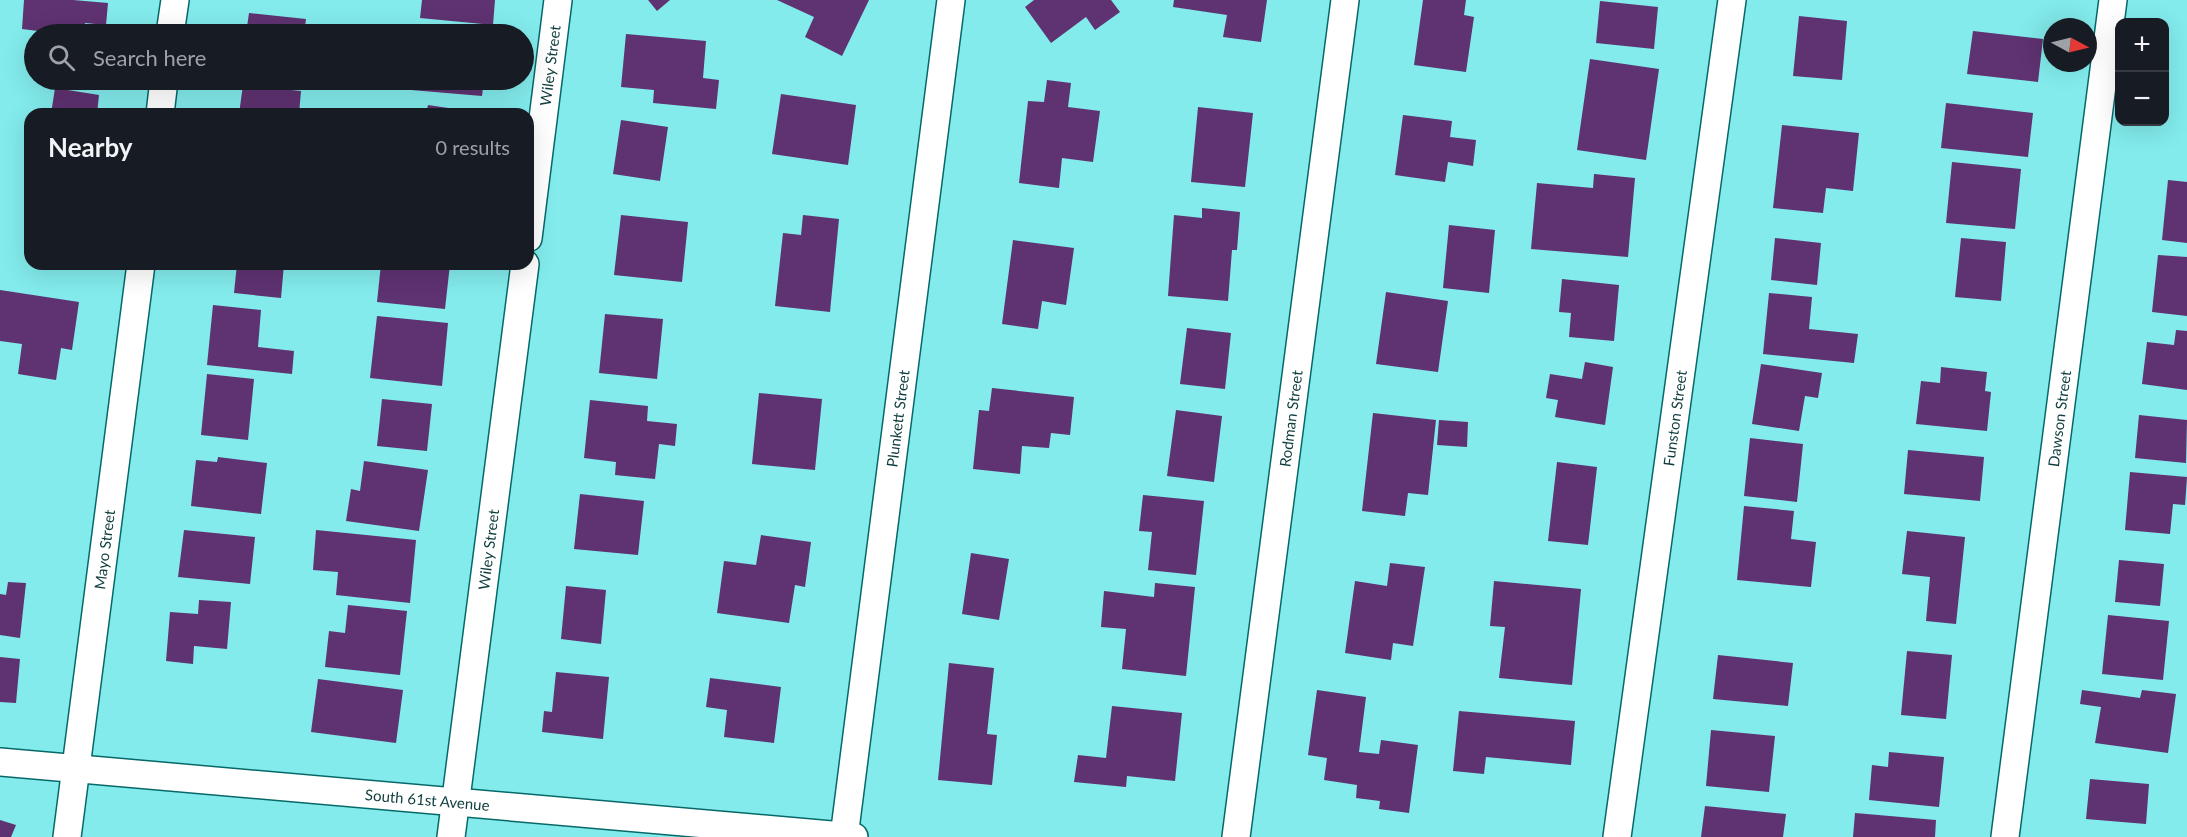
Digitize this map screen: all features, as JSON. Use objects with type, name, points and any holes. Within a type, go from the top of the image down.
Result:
[{"type":"street","points":[[171,24],[174,0]]},
{"type":"street","name":"Wiley Street","points":[[534,190],[558,0]]},
{"type":"street","name":"Plunkett Street","points":[[844,837],[951,0]]},
{"type":"street","name":"Rodman Street","points":[[1236,837],[1345,0]]},
{"type":"street","name":"Funston Street","points":[[1617,837],[1732,0]]},
{"type":"street","name":"Dawson Street","points":[[2006,837],[2113,0]]},
{"type":"street","points":[[161,108],[163,90]]},
{"type":"street","name":"Mayo Street","points":[[68,837],[140,270]]},
{"type":"street","name":"Wiley Street","points":[[451,837],[524,270]]},
{"type":"street","name":"South 61st Avenue","points":[[0,762],[854,837]]},
{"type":"building","points":[[24,0],[108,3],[106,24],[24,24],[24,29],[22,29]]},
{"type":"building","points":[[422,0],[495,0],[493,24],[420,18]]},
{"type":"building","points":[[648,0],[670,0],[657,11]]},
{"type":"building","points":[[777,0],[869,0],[842,56],[805,37],[814,17]]},
{"type":"building","points":[[1034,0],[1111,0],[1120,12],[1095,30],[1086,17],[1051,43],[1025,7]]},
{"type":"building","points":[[1174,0],[1267,0],[1261,42],[1223,37],[1227,15],[1173,7]]},
{"type":"building","points":[[1423,0],[1466,0],[1464,15],[1474,17],[1466,72],[1414,65]]},
{"type":"building","points":[[1600,1],[1658,7],[1654,49],[1596,43]]},
{"type":"building","points":[[249,13],[306,19],[305,24],[247,24]]},
{"type":"building","points":[[1799,16],[1847,21],[1842,80],[1793,76]]},
{"type":"building","points":[[1973,31],[2043,39],[2038,82],[1967,74]]},
{"type":"building","points":[[626,34],[706,41],[703,78],[719,80],[716,109],[653,103],[654,90],[621,87]]},
{"type":"building","points":[[1590,59],[1659,69],[1646,160],[1577,150]]},
{"type":"building","points":[[1047,80],[1071,83],[1068,107],[1100,111],[1093,162],[1062,158],[1059,188],[1019,183],[1028,101],[1044,102]]},
{"type":"building","points":[[55,90],[99,95],[98,108],[52,108]]},
{"type":"building","points":[[242,90],[301,91],[300,108],[240,108]]},
{"type":"building","points":[[411,90],[483,90],[482,96]]},
{"type":"building","points":[[781,94],[856,105],[848,165],[772,154]]},
{"type":"building","points":[[1946,103],[2033,113],[2028,157],[1941,148]]},
{"type":"building","points":[[428,105],[448,108],[427,108]]},
{"type":"building","points":[[1198,107],[1253,113],[1245,187],[1191,182]]},
{"type":"building","points":[[1403,115],[1452,121],[1450,137],[1476,140],[1473,166],[1448,162],[1445,182],[1395,175]]},
{"type":"building","points":[[621,120],[668,127],[660,181],[613,174]]},
{"type":"building","points":[[1782,125],[1859,133],[1853,191],[1826,188],[1823,213],[1773,208]]},
{"type":"building","points":[[1952,162],[2021,169],[2015,229],[1946,223]]},
{"type":"building","points":[[1594,174],[1635,178],[1628,257],[1531,249],[1537,183],[1593,188]]},
{"type":"building","points":[[2168,180],[2187,182],[2187,243],[2162,240]]},
{"type":"building","points":[[1202,208],[1240,212],[1237,250],[1232,250],[1228,301],[1168,296],[1174,215],[1202,218]]},
{"type":"building","points":[[621,215],[688,222],[682,282],[614,275]]},
{"type":"building","points":[[803,215],[839,219],[830,312],[775,306],[783,233],[801,235]]},
{"type":"building","points":[[1449,225],[1495,230],[1489,293],[1443,288]]},
{"type":"building","points":[[1775,238],[1821,243],[1817,285],[1771,280]]},
{"type":"building","points":[[1961,238],[2006,242],[2001,301],[1955,297]]},
{"type":"building","points":[[1013,240],[1074,248],[1066,305],[1042,301],[1038,329],[1002,324]]},
{"type":"building","points":[[2158,255],[2187,257],[2187,316],[2152,312]]},
{"type":"building","points":[[236,270],[283,270],[281,298],[234,293]]},
{"type":"building","points":[[380,270],[449,270],[445,309],[377,302]]},
{"type":"building","points":[[1562,279],[1619,285],[1614,341],[1569,337],[1571,313],[1559,312]]},
{"type":"building","points":[[0,290],[79,302],[72,350],[61,348],[56,380],[18,374],[22,344],[0,341]]},
{"type":"building","points":[[1386,292],[1448,301],[1438,372],[1376,364]]},
{"type":"building","points":[[1769,293],[1812,297],[1809,329],[1858,334],[1854,363],[1763,354]]},
{"type":"building","points":[[213,305],[261,310],[258,347],[294,351],[292,374],[207,365]]},
{"type":"building","points":[[605,314],[663,319],[657,379],[599,373]]},
{"type":"building","points":[[377,316],[448,323],[442,386],[370,378]]},
{"type":"building","points":[[1187,328],[1231,333],[1225,389],[1180,384]]},
{"type":"building","points":[[2176,330],[2187,331],[2187,390],[2142,384],[2147,342],[2174,345]]},
{"type":"building","points":[[1585,362],[1613,367],[1605,425],[1555,417],[1558,400],[1546,398],[1550,374],[1582,379]]},
{"type":"building","points":[[1761,364],[1822,373],[1818,398],[1805,396],[1799,431],[1752,424]]},
{"type":"building","points":[[1941,367],[1987,372],[1985,391],[1991,392],[1987,431],[1916,424],[1921,381],[1940,383]]},
{"type":"building","points":[[207,374],[254,379],[248,440],[201,435]]},
{"type":"building","points":[[992,388],[1074,397],[1070,435],[1051,433],[1049,448],[1022,446],[1020,474],[973,469],[979,410],[989,411]]},
{"type":"building","points":[[759,393],[822,399],[815,470],[752,464]]},
{"type":"building","points":[[382,399],[432,404],[427,451],[377,446]]},
{"type":"building","points":[[590,400],[648,406],[647,421],[677,424],[675,446],[659,444],[655,479],[615,475],[616,462],[584,458]]},
{"type":"building","points":[[1176,410],[1222,416],[1214,482],[1167,476]]},
{"type":"building","points":[[1373,413],[1436,420],[1428,495],[1408,493],[1405,516],[1362,511]]},
{"type":"building","points":[[2139,415],[2187,420],[2186,463],[2135,458]]},
{"type":"building","points":[[1439,420],[1468,422],[1467,447],[1437,445]]},
{"type":"building","points":[[1750,438],[1803,444],[1797,502],[1744,496]]},
{"type":"building","points":[[1908,450],[1984,457],[1980,501],[1904,494]]},
{"type":"building","points":[[218,457],[267,463],[261,514],[191,506],[196,460],[217,462]]},
{"type":"building","points":[[364,461],[428,470],[419,531],[346,521],[351,489],[360,491]]},
{"type":"building","points":[[1557,462],[1597,467],[1588,545],[1548,541]]},
{"type":"building","points":[[2130,472],[2187,477],[2185,505],[2173,504],[2170,534],[2125,530]]},
{"type":"building","points":[[580,494],[644,501],[638,555],[574,549]]},
{"type":"building","points":[[1143,495],[1204,501],[1196,575],[1148,570],[1152,532],[1139,531]]},
{"type":"building","points":[[1744,506],[1794,511],[1791,539],[1816,542],[1811,587],[1737,580]]},
{"type":"building","points":[[184,530],[255,537],[250,584],[178,577]]},
{"type":"building","points":[[316,530],[416,540],[410,603],[336,595],[338,572],[313,570]]},
{"type":"building","points":[[1907,531],[1965,537],[1956,624],[1926,621],[1930,577],[1902,574]]},
{"type":"building","points":[[761,535],[811,542],[805,587],[795,585],[789,623],[717,613],[724,561],[756,565]]},
{"type":"building","points":[[971,553],[1009,559],[999,620],[962,614]]},
{"type":"building","points":[[2119,560],[2164,564],[2160,606],[2115,602]]},
{"type":"building","points":[[1390,563],[1425,567],[1413,646],[1393,643],[1391,660],[1345,653],[1355,581],[1387,586]]},
{"type":"building","points":[[1494,581],[1581,589],[1572,685],[1499,678],[1505,627],[1490,626]]},
{"type":"building","points":[[8,582],[26,583],[20,638],[0,635],[0,594],[6,595]]},
{"type":"building","points":[[1155,583],[1195,587],[1186,676],[1122,669],[1126,629],[1101,627],[1104,591],[1154,597]]},
{"type":"building","points":[[566,586],[606,590],[601,644],[561,639]]},
{"type":"building","points":[[199,600],[231,602],[227,649],[194,646],[193,664],[166,661],[170,612],[198,614]]},
{"type":"building","points":[[348,605],[407,611],[400,675],[325,667],[329,631],[345,633]]},
{"type":"building","points":[[2108,615],[2169,621],[2163,680],[2102,674]]},
{"type":"building","points":[[1907,651],[1952,655],[1946,719],[1901,715]]},
{"type":"building","points":[[1718,655],[1793,663],[1788,706],[1713,699]]},
{"type":"building","points":[[0,657],[20,659],[16,703],[0,702]]},
{"type":"building","points":[[949,663],[994,668],[987,734],[997,735],[992,785],[938,780]]},
{"type":"building","points":[[556,672],[609,677],[603,739],[542,732],[544,711],[552,712]]},
{"type":"building","points":[[710,678],[781,687],[774,743],[724,737],[727,710],[706,707]]},
{"type":"building","points":[[318,679],[403,690],[396,743],[311,732]]},
{"type":"building","points":[[1317,690],[1366,697],[1359,752],[1379,754],[1381,740],[1418,745],[1409,813],[1379,809],[1380,801],[1356,798],[1357,785],[1324,780],[1327,758],[1308,755]]},
{"type":"building","points":[[2082,690],[2140,698],[2142,690],[2176,694],[2168,753],[2095,743],[2101,707],[2080,704]]},
{"type":"building","points":[[1112,706],[1182,713],[1175,781],[1127,776],[1126,787],[1074,782],[1078,755],[1106,758]]},
{"type":"building","points":[[1459,711],[1575,721],[1571,765],[1486,757],[1484,774],[1453,771]]},
{"type":"building","points":[[1711,730],[1775,736],[1769,792],[1706,786]]},
{"type":"building","points":[[1889,752],[1944,757],[1939,807],[1869,800],[1872,765],[1888,767]]},
{"type":"building","points":[[2090,779],[2149,784],[2146,824],[2086,819]]},
{"type":"building","points":[[1705,806],[1786,814],[1783,837],[1701,837]]},
{"type":"building","points":[[1855,813],[1936,820],[1935,837],[1853,837]]},
{"type":"building","points":[[0,820],[16,825],[11,837],[0,837]]}]
